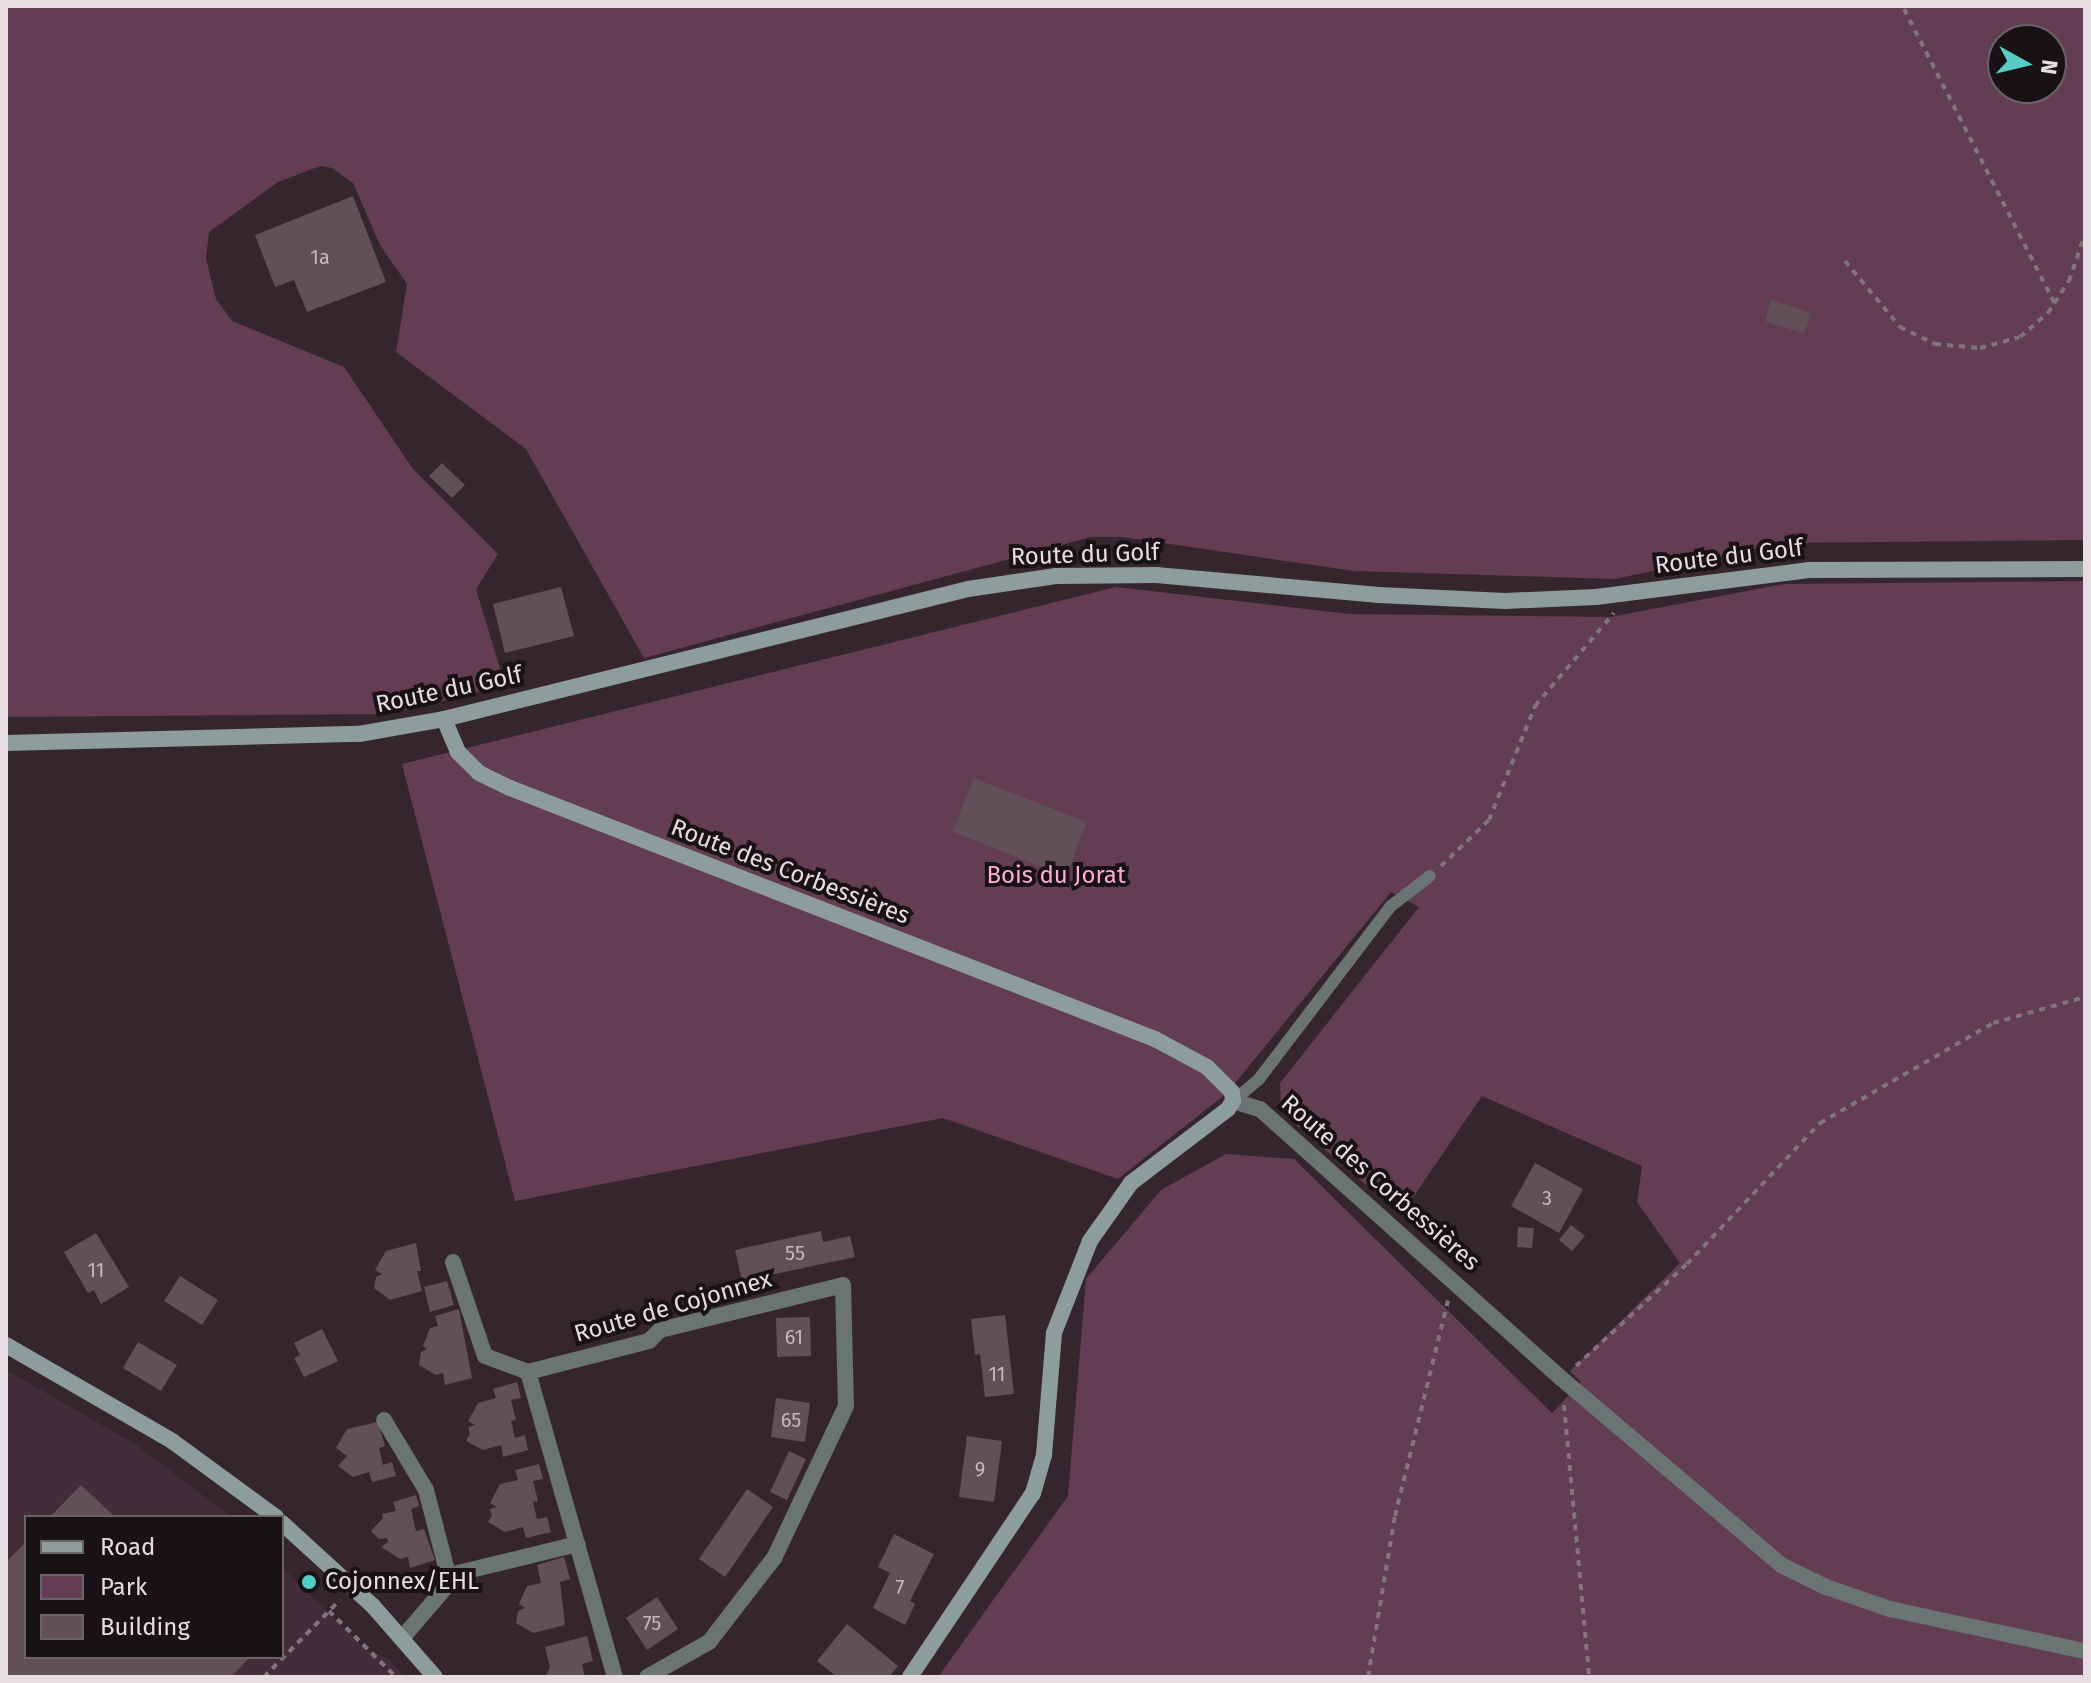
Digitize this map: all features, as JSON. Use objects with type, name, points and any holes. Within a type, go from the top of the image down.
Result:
[{"type":"street","name":"Route du Golf","points":[[6,743],[359,734],[444,719],[968,589],[1019,580],[1095,574],[1156,575],[1460,600],[1555,600],[1809,570],[2085,569]]},
{"type":"street","name":"Route des Corbessières","points":[[444,719],[458,752],[479,773],[510,788],[1155,1039],[1221,1077],[1232,1092],[1233,1101],[1260,1109],[1453,1278],[1562,1379],[1781,1565],[1826,1587],[1890,1609],[2085,1651]]},
{"type":"street","points":[[910,1677],[1022,1512],[1036,1485],[1044,1455],[1054,1333],[1090,1241],[1131,1183],[1221,1115],[1233,1101]]},
{"type":"street","points":[[453,1262],[485,1356],[528,1372],[615,1677]]},
{"type":"street","name":"Route de Cojonnex","points":[[528,1372],[649,1341],[660,1330],[843,1285],[846,1406],[774,1558],[709,1642],[647,1677]]},
{"type":"street","points":[[6,1345],[172,1441],[273,1515]]},
{"type":"street","points":[[384,1420],[426,1490],[450,1582]]},
{"type":"street","points":[[284,1525],[353,1586],[403,1637],[435,1677]]},
{"type":"street","points":[[403,1637],[458,1573],[578,1544]]},
{"type":"lane","points":[[1233,1101],[1259,1079],[1391,906],[1430,876]]},
{"type":"path","points":[[1904,9],[2055,304]]},
{"type":"path","points":[[1845,261],[1887,316],[1919,339],[1935,344],[1980,348],[1999,344],[2034,327],[2055,304],[2069,281],[2085,234]]},
{"type":"path","points":[[1430,876],[1489,820],[1535,706],[1634,593]]},
{"type":"path","points":[[1589,1677],[1562,1379],[1687,1264],[1820,1123],[1993,1023],[2085,997]]},
{"type":"path","points":[[1368,1677],[1395,1516],[1453,1278]]},
{"type":"path","points":[[284,1657],[342,1598]]},
{"type":"path","points":[[329,1611],[396,1677]]},
{"type":"path","points":[[264,1677],[282,1659]]},
{"type":"shaded area","points":[[6,1370],[135,1444],[228,1515],[24,1515],[24,1659],[284,1659],[284,1569],[365,1649],[391,1660],[404,1677],[6,1677]]},
{"type":"green space","points":[[6,6],[2085,6],[2085,540],[1782,543],[1615,579],[1354,571],[1123,537],[1091,537],[644,658],[526,449],[396,352],[407,284],[380,245],[353,183],[332,168],[320,166],[278,182],[209,232],[206,258],[216,299],[232,321],[344,367],[413,469],[498,554],[476,589],[505,685],[390,714],[6,717]]},
{"type":"green space","name":"Bois du Jorat","points":[[2085,581],[2085,1677],[938,1677],[1068,1496],[1086,1279],[1161,1190],[1226,1154],[1294,1159],[1552,1413],[1581,1382],[1570,1371],[1680,1263],[1637,1202],[1642,1166],[1482,1096],[1401,1215],[1281,1112],[1280,1083],[1419,907],[1391,892],[1227,1093],[1118,1179],[943,1118],[515,1201],[402,764],[1116,587],[1349,614],[1610,617],[1784,584]]},
{"type":"building","points":[[353,196],[386,282],[307,312],[294,280],[275,287],[255,235]]},
{"type":"building","points":[[1771,300],[1811,313],[1804,334],[1765,321]]},
{"type":"building","points":[[442,463],[465,485],[452,498],[429,476]]},
{"type":"building","points":[[561,587],[574,636],[505,653],[493,604]]},
{"type":"building","points":[[973,778],[1087,822],[1066,876],[953,832]]},
{"type":"building","points":[[1535,1163],[1583,1189],[1559,1233],[1511,1206]]},
{"type":"building","points":[[1571,1225],[1585,1236],[1572,1251],[1559,1240]]},
{"type":"building","points":[[1518,1227],[1534,1228],[1532,1248],[1517,1247]]},
{"type":"building","points":[[821,1231],[823,1242],[850,1236],[855,1257],[742,1281],[735,1250]]},
{"type":"building","points":[[96,1233],[129,1287],[101,1304],[94,1290],[88,1293],[64,1252]]},
{"type":"building","points":[[416,1243],[421,1271],[417,1271],[422,1291],[390,1300],[374,1288],[376,1277],[382,1274],[375,1270],[386,1251]]},
{"type":"building","points":[[180,1276],[218,1300],[202,1325],[164,1301]]},
{"type":"building","points":[[447,1281],[454,1305],[430,1312],[424,1287]]},
{"type":"building","points":[[459,1309],[472,1378],[445,1385],[443,1373],[436,1375],[419,1365],[421,1352],[427,1349],[423,1346],[430,1328],[438,1326],[435,1316]]},
{"type":"building","points":[[1005,1315],[1014,1394],[985,1397],[980,1354],[975,1355],[971,1319]]},
{"type":"building","points":[[810,1317],[811,1356],[777,1357],[776,1318]]},
{"type":"building","points":[[322,1329],[338,1361],[304,1377],[294,1358],[300,1355],[294,1343]]},
{"type":"building","points":[[138,1342],[177,1365],[161,1391],[123,1368]]},
{"type":"building","points":[[517,1382],[521,1398],[511,1400],[516,1420],[511,1421],[515,1438],[525,1435],[528,1450],[503,1457],[501,1445],[483,1450],[466,1441],[470,1434],[468,1427],[475,1425],[468,1421],[478,1403],[496,1398],[493,1389]]},
{"type":"building","points":[[776,1398],[810,1403],[805,1442],[771,1437]]},
{"type":"building","points":[[378,1422],[385,1446],[379,1448],[383,1465],[392,1462],[396,1476],[372,1482],[369,1472],[353,1477],[338,1466],[347,1456],[336,1448],[347,1429]]},
{"type":"building","points":[[967,1436],[1002,1441],[994,1502],[959,1497]]},
{"type":"building","points":[[789,1451],[806,1459],[787,1500],[770,1492]]},
{"type":"building","points":[[539,1464],[543,1479],[533,1481],[538,1501],[533,1502],[537,1519],[547,1517],[551,1532],[526,1538],[523,1527],[505,1532],[488,1522],[492,1515],[490,1509],[497,1507],[490,1503],[500,1484],[518,1480],[515,1470]]},
{"type":"building","points":[[81,1485],[113,1515],[52,1515]]},
{"type":"building","points":[[747,1489],[773,1507],[725,1577],[699,1559]]},
{"type":"building","points":[[416,1495],[419,1506],[411,1509],[416,1531],[424,1529],[435,1560],[410,1568],[408,1557],[400,1559],[381,1547],[388,1542],[387,1538],[379,1539],[371,1531],[383,1518],[382,1514],[396,1511],[393,1502]]},
{"type":"building","points":[[894,1534],[934,1554],[910,1601],[915,1604],[905,1625],[873,1608],[890,1573],[878,1567]]},
{"type":"building","points":[[24,1544],[24,1659],[248,1659],[231,1677],[6,1677],[6,1562]]},
{"type":"building","points":[[564,1557],[570,1579],[560,1582],[565,1625],[533,1633],[516,1623],[518,1611],[525,1608],[519,1604],[527,1586],[541,1583],[537,1565]]},
{"type":"building","points":[[657,1597],[678,1629],[647,1650],[626,1618]]},
{"type":"building","points":[[847,1624],[898,1666],[889,1677],[837,1677],[817,1661]]},
{"type":"building","points":[[587,1636],[593,1661],[582,1664],[585,1677],[545,1677],[550,1667],[545,1647]]},
{"type":"place","name":"Cojonnex/EHL","points":[[309,1582]]}]
